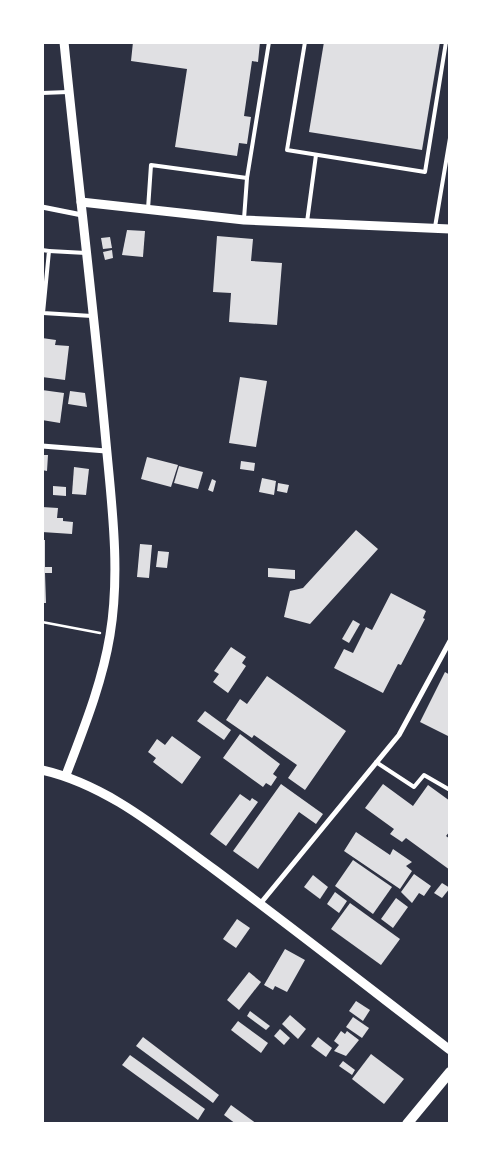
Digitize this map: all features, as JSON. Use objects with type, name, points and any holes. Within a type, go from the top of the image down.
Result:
[{"type":"main road","points":[[407,1124],[450,1072]]},
{"type":"street","points":[[64,42],[106,451],[113,527],[114,580],[110,635],[91,709],[66,775]]},
{"type":"street","points":[[81,202],[244,220],[450,230]]},
{"type":"street","points":[[42,207],[82,215]]},
{"type":"street","points":[[42,446],[106,451]]},
{"type":"street","points":[[260,904],[399,735],[450,641]]},
{"type":"street","points":[[42,770],[66,775],[130,808],[260,904],[450,1050]]},
{"type":"lane","points":[[244,220],[247,178],[269,42]]},
{"type":"lane","points":[[305,42],[287,150],[425,172],[446,42]]},
{"type":"lane","points":[[42,93],[69,92]]},
{"type":"lane","points":[[435,229],[450,138]]},
{"type":"lane","points":[[307,224],[316,155]]},
{"type":"lane","points":[[148,209],[150,165],[247,178]]},
{"type":"lane","points":[[42,250],[49,252],[86,253]]},
{"type":"lane","points":[[49,252],[43,313],[92,316]]},
{"type":"lane","points":[[376,762],[414,787],[424,775],[450,790]]},
{"type":"path","points":[[42,622],[110,635]]},
{"type":"building","points":[[133,42],[260,42],[258,62],[252,61],[244,116],[251,117],[247,144],[239,143],[237,156],[175,147],[187,69],[131,61]]},
{"type":"building","points":[[324,42],[440,42],[422,150],[309,132]]},
{"type":"building","points":[[127,230],[145,231],[143,257],[122,255]]},
{"type":"building","points":[[217,236],[253,239],[251,261],[282,263],[277,325],[229,322],[231,293],[213,292]]},
{"type":"building","points":[[110,237],[112,248],[103,249],[101,238]]},
{"type":"building","points":[[112,250],[113,258],[105,260],[103,252]]},
{"type":"building","points":[[42,338],[56,340],[55,345],[69,346],[65,380],[42,377]]},
{"type":"building","points":[[240,377],[267,381],[256,447],[229,443]]},
{"type":"building","points":[[42,390],[64,393],[60,423],[42,420]]},
{"type":"building","points":[[70,391],[85,393],[87,407],[68,404]]},
{"type":"building","points":[[42,455],[48,455],[47,471],[42,470]]},
{"type":"building","points":[[147,457],[178,465],[171,487],[141,479]]},
{"type":"building","points":[[241,461],[255,463],[254,471],[240,469]]},
{"type":"building","points":[[179,466],[203,472],[198,489],[174,483]]},
{"type":"building","points":[[74,467],[89,469],[86,495],[72,494]]},
{"type":"building","points":[[262,478],[276,481],[274,495],[259,492]]},
{"type":"building","points":[[212,479],[216,481],[213,492],[208,490]]},
{"type":"building","points":[[278,483],[289,485],[287,493],[277,491]]},
{"type":"building","points":[[53,486],[66,487],[66,496],[53,495]]},
{"type":"building","points":[[42,507],[58,508],[57,518],[73,522],[72,534],[42,532]]},
{"type":"building","points":[[356,530],[378,549],[310,624],[284,617],[290,591],[303,588]]},
{"type":"building","points":[[42,540],[45,540],[45,567],[52,567],[52,573],[45,573],[46,603],[42,603]]},
{"type":"building","points":[[140,544],[152,545],[149,578],[137,577]]},
{"type":"building","points":[[158,551],[169,552],[167,568],[156,567]]},
{"type":"building","points":[[268,568],[295,570],[295,579],[268,577]]},
{"type":"building","points":[[391,593],[426,611],[423,618],[425,619],[401,665],[398,664],[383,693],[334,668],[344,649],[353,653],[366,627],[372,630]]},
{"type":"building","points":[[353,620],[360,624],[349,643],[342,639]]},
{"type":"building","points":[[231,647],[246,657],[242,663],[246,666],[228,693],[213,682],[219,674],[214,671]]},
{"type":"building","points":[[445,672],[450,675],[450,737],[420,722]]},
{"type":"building","points":[[267,676],[346,731],[305,790],[288,778],[297,765],[254,735],[252,738],[226,720],[240,699],[247,704]]},
{"type":"building","points":[[205,711],[231,730],[224,740],[197,721]]},
{"type":"building","points":[[240,734],[280,764],[273,774],[277,777],[271,786],[266,783],[263,787],[223,758]]},
{"type":"building","points":[[172,736],[201,757],[182,784],[153,762],[156,758],[148,752],[157,739],[165,745]]},
{"type":"building","points":[[281,784],[323,814],[316,824],[299,812],[258,869],[233,851]]},
{"type":"building","points":[[383,784],[413,806],[428,785],[450,801],[450,831],[446,836],[450,839],[450,870],[406,838],[402,842],[390,834],[394,829],[365,808]]},
{"type":"building","points":[[240,794],[250,801],[252,798],[258,802],[226,846],[210,834]]},
{"type":"building","points":[[356,832],[390,855],[393,849],[412,862],[406,866],[412,871],[400,889],[344,851]]},
{"type":"building","points":[[353,860],[392,887],[373,914],[335,886]]},
{"type":"building","points":[[414,874],[431,886],[424,896],[419,893],[412,903],[401,892]]},
{"type":"building","points":[[313,875],[328,887],[320,899],[304,887]]},
{"type":"building","points":[[442,883],[450,888],[442,898],[434,893]]},
{"type":"building","points":[[335,892],[347,901],[339,913],[327,904]]},
{"type":"building","points":[[396,898],[408,907],[393,928],[381,919]]},
{"type":"building","points":[[350,903],[400,939],[381,965],[331,929]]},
{"type":"building","points":[[237,919],[250,928],[236,948],[223,939]]},
{"type":"building","points":[[285,949],[305,960],[287,992],[275,986],[273,990],[264,985]]},
{"type":"building","points":[[249,972],[261,982],[239,1010],[227,1000]]},
{"type":"building","points":[[356,1001],[370,1010],[363,1021],[349,1011]]},
{"type":"building","points":[[250,1011],[270,1026],[266,1030],[247,1016]]},
{"type":"building","points":[[290,1015],[306,1029],[298,1039],[282,1024]]},
{"type":"building","points":[[353,1017],[369,1028],[362,1038],[346,1027]]},
{"type":"building","points":[[238,1021],[268,1043],[261,1053],[231,1030]]},
{"type":"building","points":[[280,1029],[290,1038],[284,1045],[274,1036]]},
{"type":"building","points":[[341,1031],[345,1034],[347,1031],[359,1040],[346,1056],[334,1051],[339,1045],[334,1041]]},
{"type":"building","points":[[143,1037],[219,1095],[213,1103],[136,1046]]},
{"type":"building","points":[[318,1037],[332,1048],[326,1057],[311,1046]]},
{"type":"building","points":[[371,1054],[404,1079],[384,1104],[352,1079]]},
{"type":"building","points":[[130,1055],[205,1109],[198,1120],[122,1065]]},
{"type":"building","points":[[343,1061],[355,1070],[352,1075],[339,1066]]},
{"type":"building","points":[[231,1105],[257,1124],[236,1124],[224,1115]]}]
